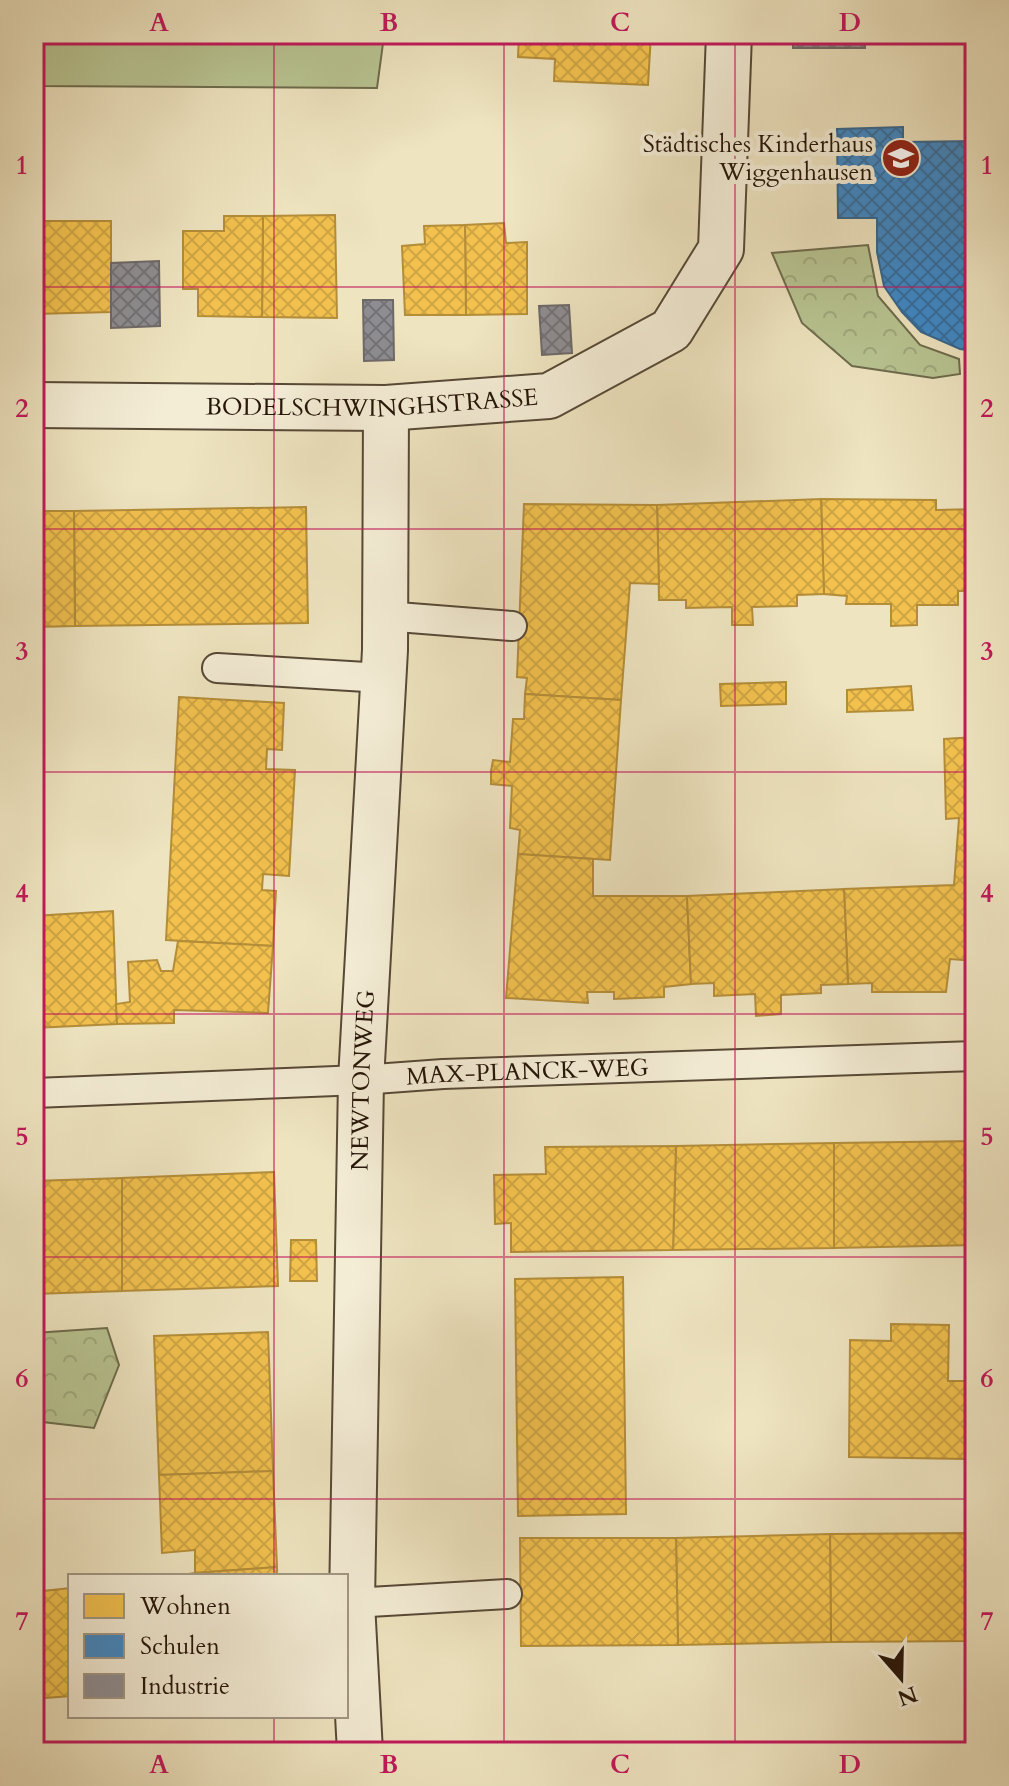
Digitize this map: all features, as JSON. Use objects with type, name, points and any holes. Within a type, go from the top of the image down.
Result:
[{"type":"street","name":"BODELSCHWINGHSTRASSE","points":[[34,405],[386,408],[549,396],[671,330],[721,249],[729,34]]},
{"type":"street","name":"NEWTONWEG","points":[[360,1752],[352,1603],[361,1080],[383,678],[386,408]]},
{"type":"lane","points":[[385,616],[512,626]]},
{"type":"lane","points":[[217,668],[383,678]]},
{"type":"lane","name":"MAX-PLANCK-WEG","points":[[34,1093],[196,1084],[361,1080],[458,1073],[975,1056]]},
{"type":"lane","points":[[352,1603],[507,1594]]},
{"type":"green space","points":[[34,34],[384,36],[377,88],[34,86]]},
{"type":"green space","points":[[868,245],[878,296],[920,345],[959,359],[960,374],[933,378],[852,366],[802,323],[772,253]]},
{"type":"green space","points":[[107,1328],[119,1365],[94,1428],[34,1421],[34,1333]]},
{"type":"building: Wohnen","points":[[519,34],[651,34],[648,85],[554,81],[555,59],[518,57]]},
{"type":"building: Wohnen","points":[[335,215],[337,318],[262,317],[263,216]]},
{"type":"building: Wohnen","points":[[224,216],[263,216],[262,317],[198,316],[198,289],[183,289],[183,231],[224,231]]},
{"type":"building: Wohnen","points":[[34,221],[111,221],[111,312],[34,314]]},
{"type":"building: Wohnen","points":[[504,223],[506,243],[527,242],[527,314],[466,315],[465,225]]},
{"type":"building: Wohnen","points":[[465,225],[466,315],[405,315],[402,246],[425,244],[424,226]]},
{"type":"building: Wohnen","points":[[821,499],[936,500],[936,510],[975,509],[975,591],[958,591],[958,605],[917,605],[917,625],[891,626],[891,604],[846,604],[847,596],[824,594]]},
{"type":"building: Wohnen","points":[[821,499],[824,594],[797,595],[797,606],[752,607],[753,625],[732,625],[732,607],[686,608],[686,600],[659,600],[657,505]]},
{"type":"building: Wohnen","points":[[524,504],[657,505],[659,584],[630,583],[621,700],[525,694],[527,678],[517,677]]},
{"type":"building: Wohnen","points":[[306,507],[308,623],[75,626],[74,511]]},
{"type":"building: Wohnen","points":[[34,511],[74,511],[75,626],[34,627]]},
{"type":"building: Wohnen","points":[[786,682],[786,704],[721,706],[720,684]]},
{"type":"building: Wohnen","points":[[911,686],[913,710],[847,712],[847,690]]},
{"type":"building: Wohnen","points":[[525,694],[621,700],[610,860],[518,854],[520,830],[510,828],[512,786],[491,784],[491,771],[493,760],[510,762],[513,719],[524,719]]},
{"type":"building: Wohnen","points":[[179,697],[284,703],[282,750],[267,749],[266,769],[295,770],[289,876],[263,874],[262,890],[276,891],[273,946],[166,940]]},
{"type":"building: Wohnen","points":[[975,737],[975,961],[950,959],[946,992],[872,992],[872,983],[848,984],[844,889],[954,885],[959,818],[946,819],[944,739]]},
{"type":"building: Wohnen","points":[[518,854],[593,859],[593,896],[687,896],[691,984],[664,987],[664,997],[614,999],[614,992],[587,992],[588,1003],[506,998]]},
{"type":"building: Wohnen","points":[[844,889],[848,984],[821,985],[821,993],[781,995],[781,1014],[756,1016],[755,994],[714,996],[714,983],[691,984],[687,896]]},
{"type":"building: Wohnen","points":[[113,911],[117,1024],[34,1028],[34,916]]},
{"type":"building: Wohnen","points":[[178,941],[273,946],[268,1013],[174,1010],[174,1023],[117,1024],[116,1004],[130,1002],[128,962],[157,960],[161,971],[173,971]]},
{"type":"building: Wohnen","points":[[975,1141],[975,1245],[834,1248],[834,1143]]},
{"type":"building: Wohnen","points":[[834,1143],[834,1248],[673,1250],[676,1146]]},
{"type":"building: Wohnen","points":[[676,1146],[673,1250],[511,1252],[511,1223],[495,1224],[494,1175],[546,1174],[545,1147]]},
{"type":"building: Wohnen","points":[[274,1172],[278,1286],[122,1291],[122,1178]]},
{"type":"building: Wohnen","points":[[122,1178],[122,1291],[34,1294],[34,1181]]},
{"type":"building: Wohnen","points":[[291,1240],[316,1240],[317,1281],[290,1281]]},
{"type":"building: Wohnen","points":[[623,1277],[626,1514],[518,1516],[515,1279]]},
{"type":"building: Wohnen","points":[[891,1324],[949,1325],[948,1381],[965,1381],[965,1459],[849,1457],[850,1340],[891,1341]]},
{"type":"building: Wohnen","points":[[268,1332],[273,1471],[159,1475],[154,1336]]},
{"type":"building: Wohnen","points":[[273,1471],[277,1567],[195,1573],[195,1550],[162,1553],[159,1475]]},
{"type":"building: Wohnen","points":[[974,1533],[975,1641],[831,1642],[830,1534]]},
{"type":"building: Wohnen","points":[[830,1534],[831,1642],[678,1645],[676,1538]]},
{"type":"building: Wohnen","points":[[520,1538],[676,1538],[678,1645],[521,1646]]},
{"type":"building: Wohnen","points":[[277,1567],[277,1574],[188,1574]]},
{"type":"building: Wohnen","points":[[68,1588],[68,1696],[34,1699],[34,1592]]},
{"type":"building: Schulen","points":[[903,127],[903,142],[975,141],[975,351],[960,349],[921,332],[902,312],[884,286],[877,252],[877,218],[838,218],[837,129]]},
{"type":"building: Industrie","points":[[793,34],[865,34],[865,48],[793,48]]},
{"type":"building: Industrie","points":[[159,261],[160,326],[111,328],[111,263]]},
{"type":"building: Industrie","points":[[363,300],[393,300],[394,360],[364,361]]},
{"type":"building: Industrie","points":[[569,305],[572,353],[542,355],[539,306]]},
{"type":"place","name":"Städtisches Kinderhaus Wiggenhausen","points":[[901,158]]}]
